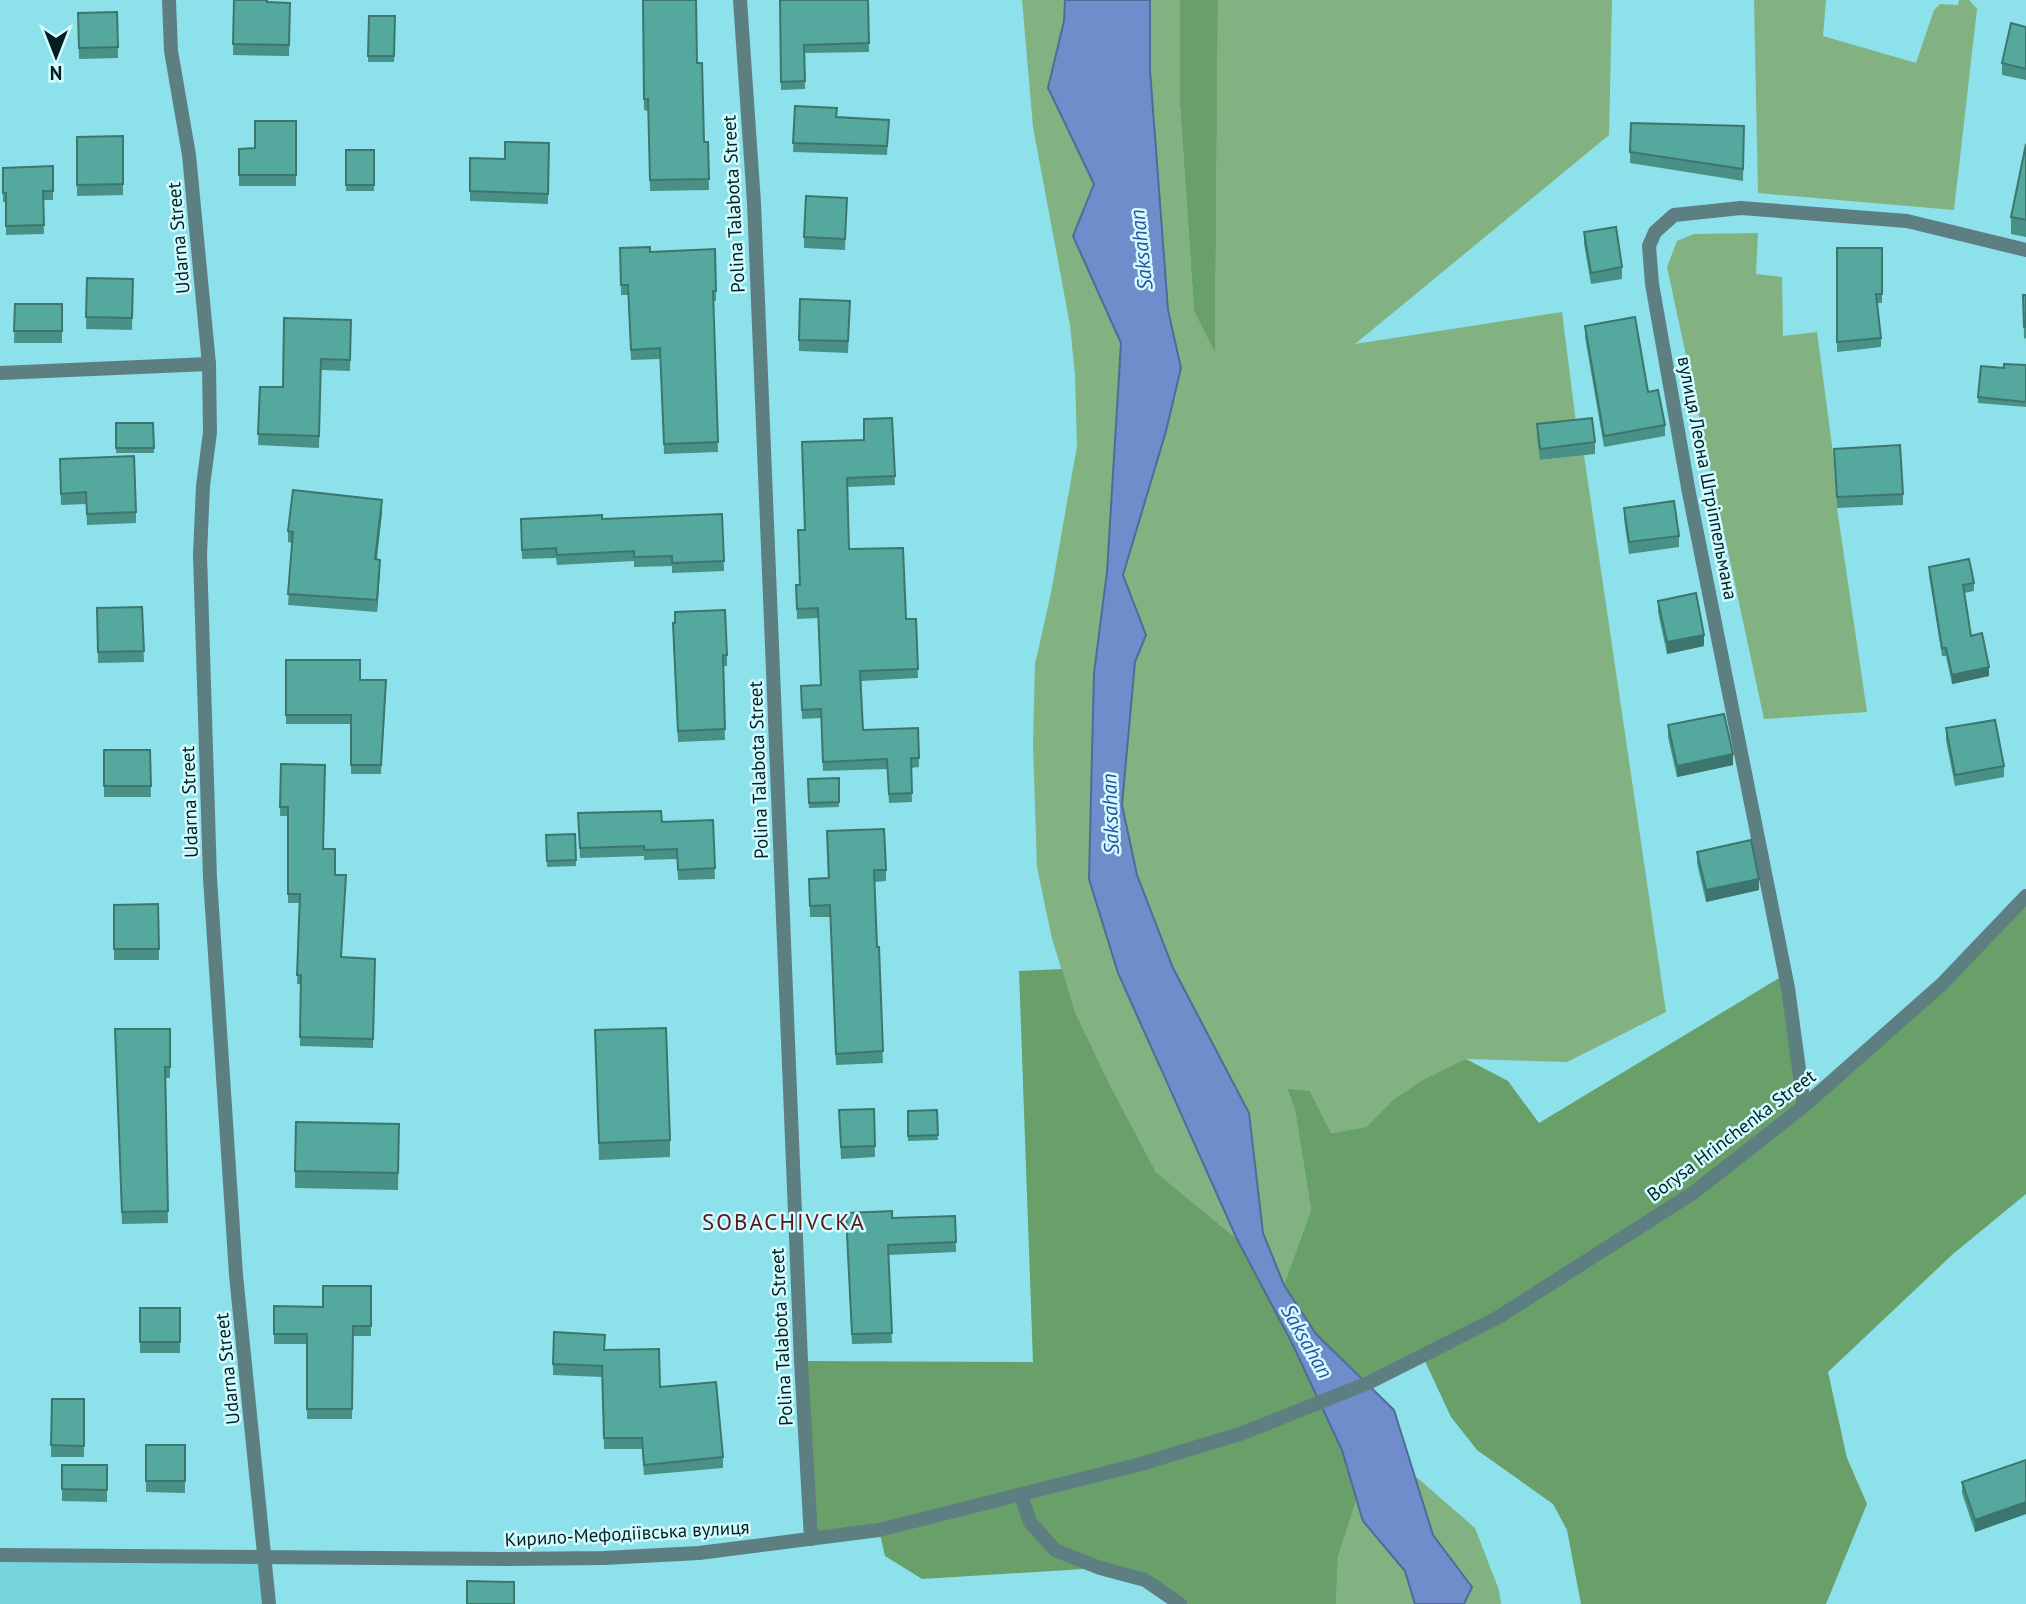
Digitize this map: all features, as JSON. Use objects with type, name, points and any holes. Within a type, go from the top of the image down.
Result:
[{"type":"street","name":"Udarna Street","points":[[169,0],[171,51],[189,155],[209,364],[210,432],[203,486],[200,555],[210,878],[236,1275],[269,1604]]},
{"type":"street","name":"Polina Talabota Street","points":[[740,0],[754,203],[801,1361],[811,1539]]},
{"type":"street","name":"вулиця Леона Штріппельмана","points":[[1804,1106],[1788,988],[1689,493],[1653,284],[1649,246],[1655,232],[1674,215],[1741,208],[1907,221],[2026,250]]},
{"type":"street","points":[[0,373],[209,364]]},
{"type":"street","name":"Borysa Hrinchenka Street","points":[[1243,1433],[1368,1383],[1497,1318],[1693,1193],[1804,1106],[1942,984],[2026,896]]},
{"type":"street","name":"Кирило-Мефодіївська вулиця","points":[[0,1555],[604,1558],[699,1552],[879,1530],[1141,1464],[1243,1433]]},
{"type":"street","points":[[1021,1495],[1030,1522],[1055,1550],[1100,1568],[1145,1580],[1180,1604]]},
{"type":"shaded area","points":[[0,1555],[266,1557],[269,1604],[0,1604]]},
{"type":"green space","points":[[1022,0],[1065,0],[1064,21],[1048,88],[1094,184],[1073,236],[1121,343],[1107,572],[1094,673],[1089,879],[1161,1072],[1237,1239],[1156,1172],[1075,1012],[1052,939],[1037,867],[1033,744],[1035,664],[1051,593],[1077,446],[1075,375],[1070,325],[1033,127]]},
{"type":"green space","points":[[1150,0],[1180,0],[1180,105],[1194,311],[1215,349],[1218,0],[1612,0],[1609,135],[1355,344],[1562,312],[1577,431],[1541,460],[1584,455],[1666,1012],[1567,1062],[1466,1059],[1393,1100],[1366,1127],[1331,1133],[1310,1091],[1287,1090],[1295,1110],[1311,1210],[1284,1285],[1263,1233],[1249,1113],[1173,968],[1137,875],[1122,805],[1135,662],[1146,635],[1123,576],[1166,431],[1181,368],[1168,310],[1150,70]]},
{"type":"green space","points":[[1180,0],[1218,0],[1215,352],[1194,311],[1180,105]]},
{"type":"green space","points":[[1754,0],[1826,0],[1823,36],[1916,63],[1934,10],[1940,4],[1958,5],[1959,0],[1969,0],[1977,9],[1954,210],[1758,193]]},
{"type":"green space","points":[[1758,233],[1756,274],[1782,277],[1783,336],[1817,332],[1834,461],[1837,508],[1867,712],[1764,719],[1667,267],[1677,241],[1694,234]]},
{"type":"green space","points":[[2026,896],[2026,1194],[1953,1254],[1828,1372],[1847,1458],[1867,1504],[1826,1604],[1581,1604],[1567,1530],[1553,1504],[1477,1450],[1451,1417],[1423,1357],[1368,1383],[1316,1334],[1284,1285],[1311,1210],[1295,1110],[1287,1089],[1310,1091],[1331,1133],[1366,1127],[1393,1100],[1425,1079],[1466,1059],[1508,1081],[1539,1123],[1786,974],[1804,1105]]},
{"type":"green space","points":[[1062,969],[1075,1012],[1156,1172],[1237,1239],[1292,1343],[1342,1450],[1357,1498],[1338,1557],[1336,1604],[1180,1604],[1145,1580],[1100,1568],[922,1579],[885,1556],[879,1530],[811,1539],[801,1361],[1033,1362],[1019,971]]},
{"type":"green space","points":[[1414,1475],[1475,1528],[1499,1590],[1501,1604],[1464,1604],[1472,1587],[1433,1535]]},
{"type":"green space","points":[[1357,1498],[1363,1521],[1405,1571],[1415,1604],[1336,1604],[1338,1557]]},
{"type":"water","name":"Saksahan","points":[[1065,0],[1150,0],[1150,70],[1168,310],[1181,368],[1166,431],[1123,575],[1146,635],[1135,662],[1122,805],[1137,875],[1173,968],[1249,1113],[1263,1233],[1284,1285],[1316,1334],[1394,1410],[1433,1535],[1472,1587],[1464,1604],[1415,1604],[1405,1571],[1363,1521],[1342,1450],[1292,1343],[1237,1239],[1118,973],[1089,879],[1094,673],[1107,572],[1121,343],[1073,236],[1094,184],[1048,88],[1064,21]]},
{"type":"building","points":[[234,0],[290,3],[289,45],[233,44]]},
{"type":"building","points":[[643,0],[696,0],[697,63],[702,63],[704,142],[708,142],[709,179],[650,180],[648,99],[644,99]]},
{"type":"building","points":[[780,0],[868,0],[869,43],[804,45],[805,81],[781,82]]},
{"type":"building","points":[[117,12],[118,47],[79,48],[78,13]]},
{"type":"building","points":[[369,16],[395,16],[394,56],[368,56]]},
{"type":"building","points":[[2011,23],[2026,27],[2026,69],[2002,63]]},
{"type":"building","points":[[795,106],[837,108],[836,117],[889,120],[887,146],[793,143]]},
{"type":"building","points":[[255,121],[296,121],[296,175],[239,175],[239,149],[255,148]]},
{"type":"building","points":[[1631,123],[1744,126],[1743,169],[1630,152]]},
{"type":"building","points":[[123,136],[123,184],[77,185],[77,137]]},
{"type":"building","points":[[505,142],[549,143],[548,194],[470,191],[470,158],[505,159]]},
{"type":"building","points":[[2026,144],[2026,220],[2011,217]]},
{"type":"building","points":[[346,150],[374,150],[374,185],[346,185]]},
{"type":"building","points":[[53,166],[53,191],[43,191],[44,225],[6,226],[3,168]]},
{"type":"building","points":[[806,196],[847,198],[845,239],[804,237]]},
{"type":"building","points":[[1616,227],[1622,267],[1591,273],[1584,232]]},
{"type":"building","points":[[650,247],[650,252],[715,249],[716,291],[713,291],[718,442],[664,444],[660,348],[631,350],[628,285],[621,285],[620,248]]},
{"type":"building","points":[[1837,248],[1882,248],[1882,294],[1876,294],[1881,338],[1837,342]]},
{"type":"building","points":[[87,278],[133,279],[132,318],[86,317]]},
{"type":"building","points":[[2023,295],[2026,295],[2026,327],[2024,327]]},
{"type":"building","points":[[800,299],[850,301],[848,341],[799,340]]},
{"type":"building","points":[[15,304],[62,304],[62,331],[14,331]]},
{"type":"building","points":[[1635,317],[1648,392],[1658,390],[1665,425],[1604,436],[1585,326]]},
{"type":"building","points":[[284,318],[351,320],[350,360],[321,359],[319,436],[258,434],[260,387],[283,387]]},
{"type":"building","points":[[2004,364],[2026,365],[2026,402],[1978,397],[1981,366],[2004,368]]},
{"type":"building","points":[[892,418],[895,476],[847,478],[849,549],[903,548],[906,619],[916,619],[918,669],[860,671],[863,730],[918,728],[919,758],[911,758],[912,793],[889,794],[887,759],[823,762],[821,709],[802,710],[801,686],[821,685],[818,608],[797,609],[796,585],[800,585],[798,530],[805,530],[802,442],[864,440],[864,419]]},
{"type":"building","points":[[1592,418],[1595,442],[1540,449],[1537,424]]},
{"type":"building","points":[[116,423],[153,423],[154,448],[116,448]]},
{"type":"building","points":[[1900,445],[1903,494],[1837,497],[1834,449]]},
{"type":"building","points":[[134,456],[136,512],[87,514],[86,492],[61,494],[60,459]]},
{"type":"building","points":[[293,490],[382,500],[375,559],[380,560],[377,600],[288,594],[293,532],[288,531]]},
{"type":"building","points":[[1674,501],[1679,536],[1629,542],[1624,508]]},
{"type":"building","points":[[722,514],[724,561],[672,563],[672,556],[634,557],[634,551],[557,555],[556,548],[522,550],[521,519]]},
{"type":"building","points":[[1969,559],[1974,583],[1963,585],[1971,636],[1982,633],[1989,667],[1952,675],[1946,648],[1942,648],[1929,567]]},
{"type":"building","points":[[1696,593],[1704,635],[1667,642],[1658,601]]},
{"type":"building","points":[[142,607],[144,651],[98,652],[97,608]]},
{"type":"building","points":[[725,610],[725,729],[678,731],[673,623],[675,612]]},
{"type":"building","points":[[286,660],[360,660],[360,680],[386,680],[381,765],[351,765],[351,715],[286,715]]},
{"type":"building","points":[[1724,714],[1733,754],[1677,766],[1668,725]]},
{"type":"building","points":[[1995,720],[2004,766],[1955,775],[1946,728]]},
{"type":"building","points":[[104,750],[150,750],[151,786],[104,786]]},
{"type":"building","points":[[281,764],[325,765],[323,849],[335,849],[335,875],[346,875],[341,957],[375,959],[373,1039],[300,1037],[301,975],[297,975],[300,894],[288,894],[288,807],[280,807]]},
{"type":"building","points":[[839,778],[839,802],[809,803],[808,779]]},
{"type":"building","points":[[661,811],[662,822],[713,820],[715,868],[678,870],[677,849],[644,850],[644,846],[580,848],[578,813]]},
{"type":"building","points":[[884,829],[886,870],[874,870],[883,1051],[836,1054],[830,905],[810,906],[809,879],[829,878],[827,831]]},
{"type":"building","points":[[575,834],[576,860],[547,861],[546,835]]},
{"type":"building","points":[[1751,840],[1759,879],[1706,890],[1697,852]]},
{"type":"building","points":[[158,904],[159,949],[114,949],[114,905]]},
{"type":"building","points":[[666,1028],[670,1140],[599,1143],[595,1030]]},
{"type":"building","points":[[115,1029],[170,1029],[170,1067],[165,1067],[168,1211],[122,1212]]},
{"type":"building","points":[[874,1109],[875,1146],[841,1147],[839,1110]]},
{"type":"building","points":[[937,1110],[938,1135],[908,1136],[908,1111]]},
{"type":"building","points":[[296,1122],[399,1124],[398,1173],[295,1171]]},
{"type":"building","points":[[892,1211],[892,1218],[955,1216],[956,1242],[888,1245],[892,1333],[852,1334],[846,1213]]},
{"type":"building","points":[[323,1286],[371,1286],[371,1326],[353,1326],[352,1409],[307,1409],[307,1334],[274,1334],[274,1306],[323,1307]]},
{"type":"building","points":[[140,1308],[180,1308],[180,1342],[140,1342]]},
{"type":"building","points":[[554,1332],[605,1335],[604,1350],[659,1349],[660,1387],[716,1382],[723,1457],[644,1465],[642,1438],[604,1438],[602,1366],[553,1364]]},
{"type":"building","points":[[52,1399],[84,1399],[84,1446],[51,1445]]},
{"type":"building","points":[[146,1445],[185,1445],[185,1481],[146,1481]]},
{"type":"building","points":[[2026,1460],[2026,1502],[1975,1520],[1962,1482]]},
{"type":"building","points":[[62,1465],[107,1465],[107,1490],[62,1489]]},
{"type":"building","points":[[467,1581],[514,1582],[514,1604],[467,1604]]},
{"type":"district","name":"SOBACHIVCKA","points":[[784,1221]]}]
